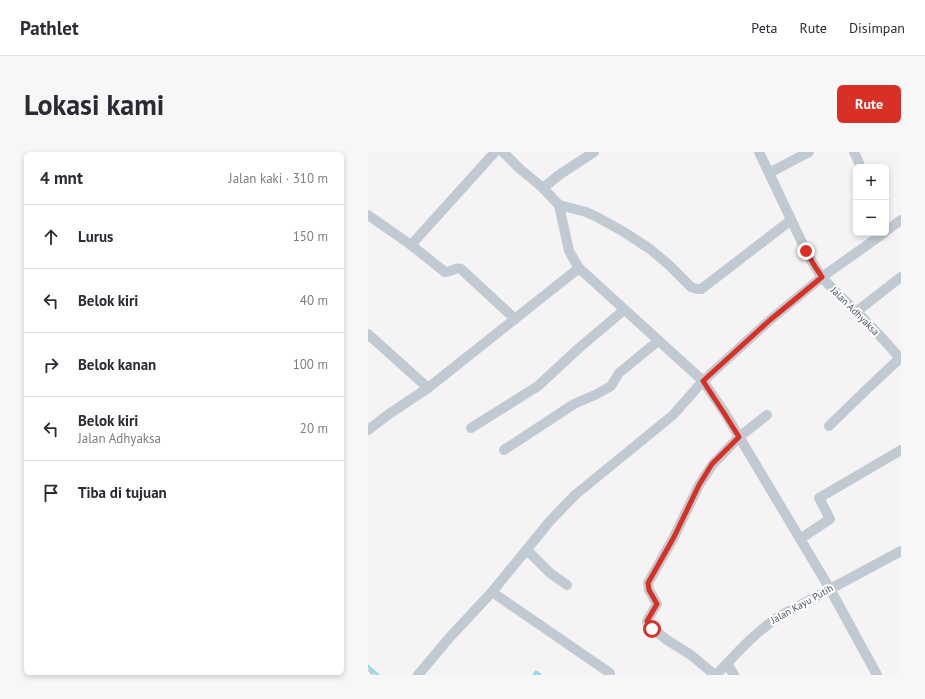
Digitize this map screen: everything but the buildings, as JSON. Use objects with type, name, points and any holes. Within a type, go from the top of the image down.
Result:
[{"type":"street","points":[[411,245],[495,152]]},
{"type":"street","points":[[503,152],[520,169],[543,188],[559,205],[569,250],[579,268],[703,381],[739,437],[830,589],[876,675]]},
{"type":"street","points":[[543,188],[559,175],[594,152]]},
{"type":"street","name":"Jalan Adhyaksa","points":[[759,152],[806,251],[822,277],[900,359]]},
{"type":"street","points":[[769,173],[809,152]]},
{"type":"street","points":[[854,152],[859,163]]},
{"type":"street","points":[[559,205],[597,216],[634,238],[650,249],[691,286],[697,289],[704,287],[791,220]]},
{"type":"street","points":[[368,215],[411,245],[445,272],[461,268],[515,319]]},
{"type":"street","points":[[889,229],[901,220]]},
{"type":"street","points":[[418,675],[450,637],[492,592],[550,521],[575,495],[673,415],[703,381],[770,320],[822,277],[879,236]]},
{"type":"street","points":[[368,430],[428,388],[579,268]]},
{"type":"street","points":[[856,312],[901,277]]},
{"type":"street","points":[[471,428],[538,386],[579,348],[624,310]]},
{"type":"street","points":[[368,334],[428,388]]},
{"type":"street","points":[[504,450],[574,404],[611,386],[619,373],[658,341]]},
{"type":"street","points":[[828,426],[900,359]]},
{"type":"street","points":[[715,675],[691,655],[667,640],[648,625],[647,621],[657,604],[649,590],[648,583],[674,537],[699,485],[712,464],[739,437],[767,415]]},
{"type":"street","points":[[800,539],[830,519],[819,498],[901,450]]},
{"type":"street","points":[[527,550],[550,573],[567,584]]},
{"type":"street","name":"Jalan Kayu Putih","points":[[715,675],[767,624],[901,551]]},
{"type":"street","points":[[492,592],[610,673]]},
{"type":"street","points":[[726,664],[734,675]]},
{"type":"waterway","points":[[368,666],[378,675]]},
{"type":"waterway","points":[[534,675],[536,672],[540,675]]},
{"type":"route","points":[[652,629],[649,627],[647,621],[657,604],[652,597],[648,583],[674,537],[699,485],[712,464],[739,437],[703,381],[770,320],[822,277],[806,251]]}]
